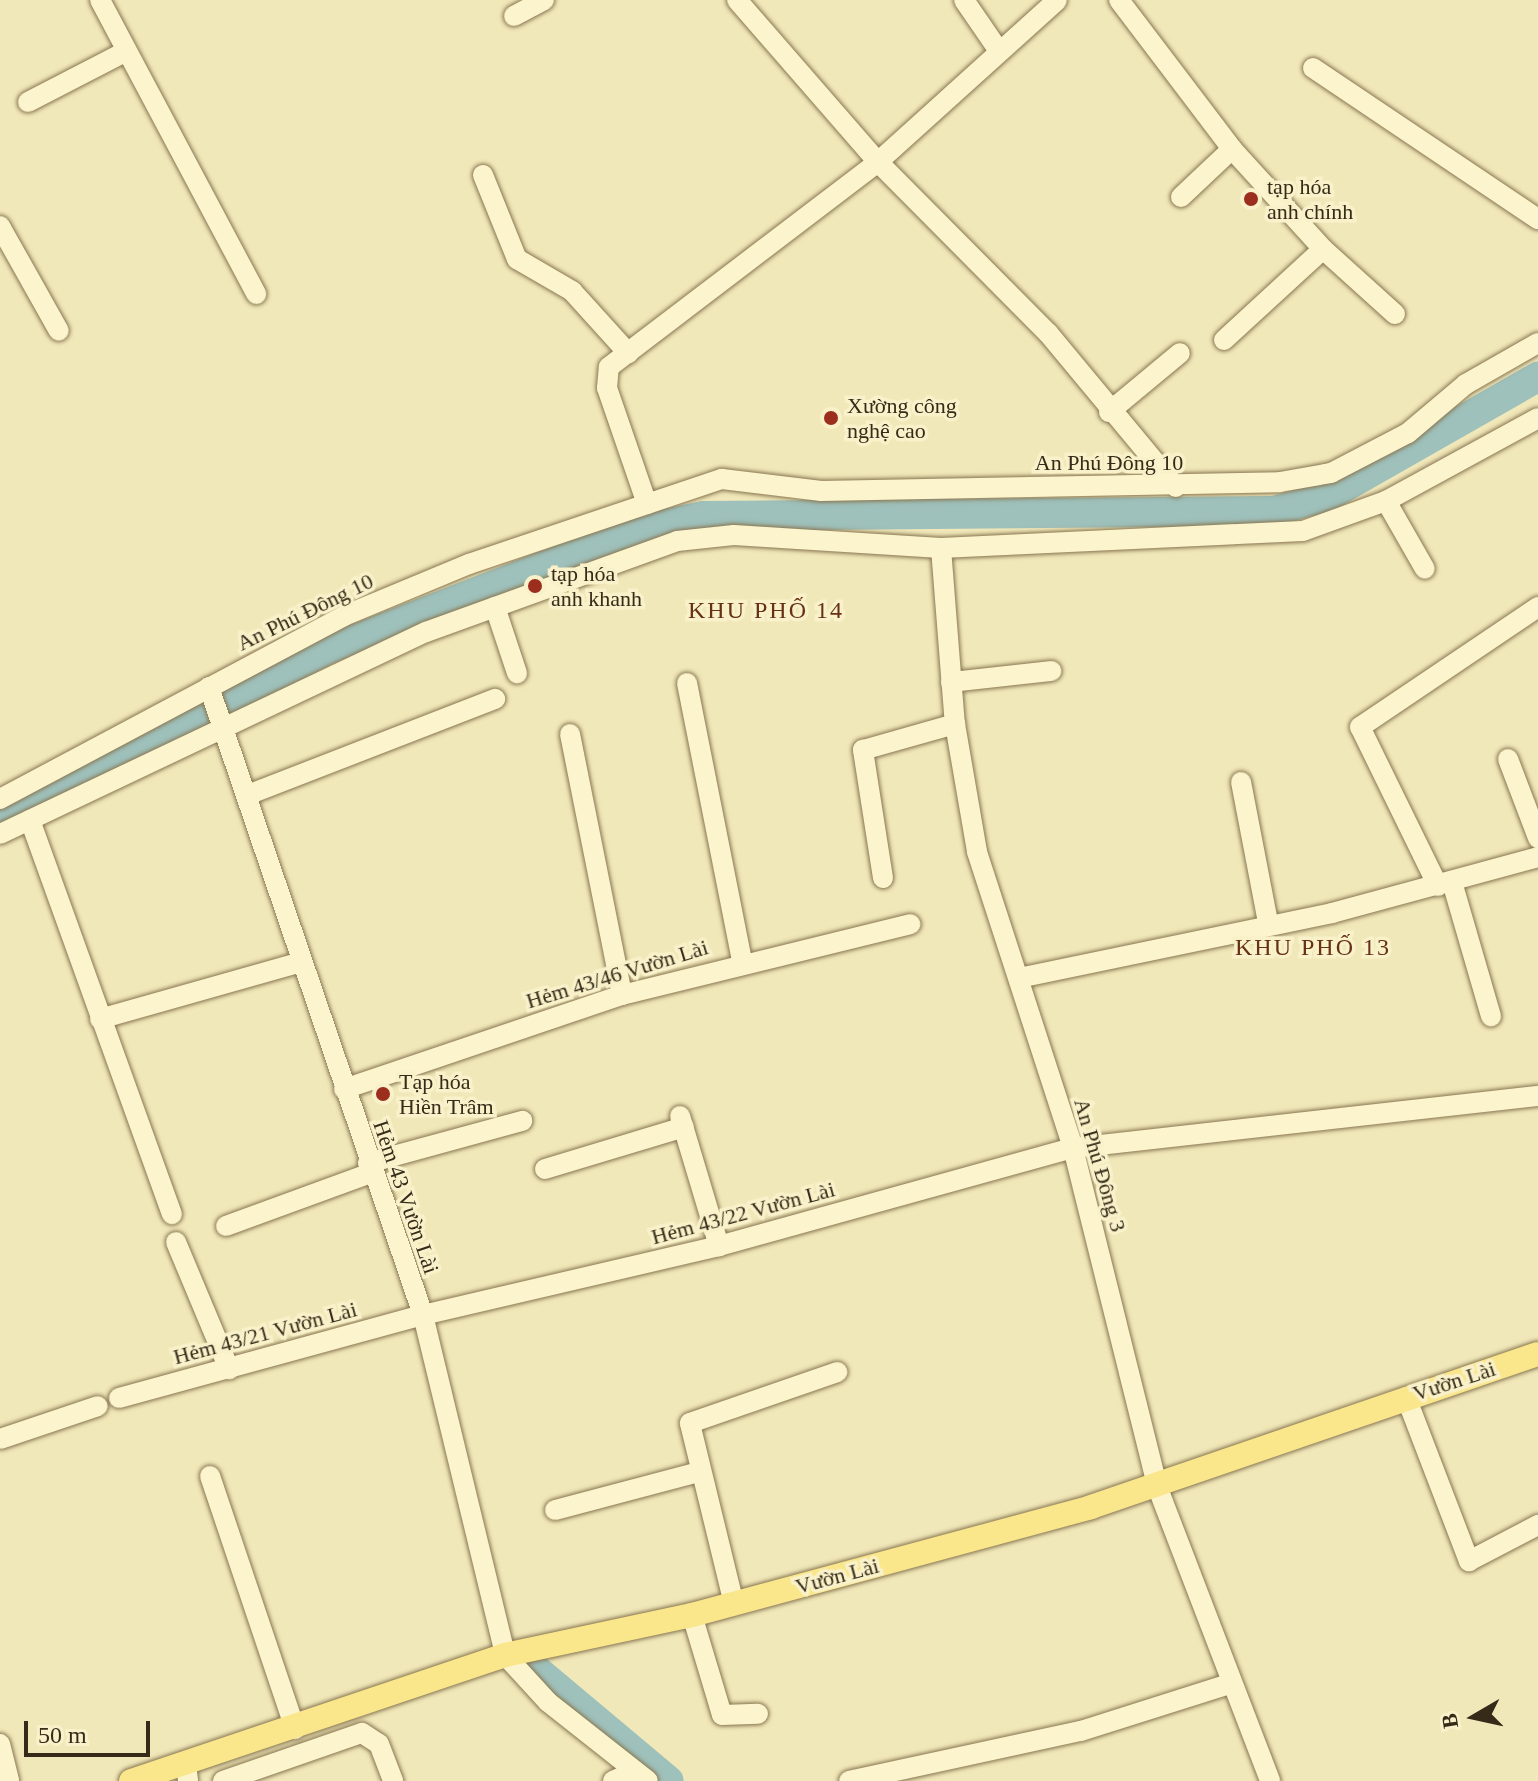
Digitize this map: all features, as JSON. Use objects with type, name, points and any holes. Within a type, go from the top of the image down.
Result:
[{"type":"main road","name":"Vườn Lài","points":[[131,1781],[187,1772],[295,1729],[505,1655],[692,1615],[1157,1486],[1406,1397],[1538,1354]]},
{"type":"street","points":[[100,0],[256,294]]},
{"type":"street","points":[[514,16],[544,0]]},
{"type":"street","points":[[737,0],[878,162],[1048,333],[1109,412],[1176,487]]},
{"type":"street","points":[[964,0],[999,51]]},
{"type":"street","points":[[647,504],[607,388],[609,367],[878,162],[1057,0]]},
{"type":"street","points":[[1119,0],[1232,149],[1323,249],[1395,314]]},
{"type":"street","points":[[28,102],[125,52]]},
{"type":"street","points":[[1313,68],[1538,219]]},
{"type":"street","points":[[1181,197],[1232,149]]},
{"type":"street","points":[[483,175],[517,259],[572,291],[628,353]]},
{"type":"street","points":[[0,226],[59,331]]},
{"type":"street","points":[[1224,340],[1323,249]]},
{"type":"street","name":"An Phú Đông 10","points":[[0,799],[430,580],[722,479],[821,491],[1176,487],[1331,473],[1408,433],[1466,384],[1538,343]]},
{"type":"street","points":[[1109,412],[1180,353]]},
{"type":"street","points":[[0,834],[222,720],[495,607],[698,536],[941,548],[1079,537],[1270,535],[1303,531],[1386,501],[1538,418]]},
{"type":"street","points":[[1386,501],[1425,569]]},
{"type":"street","name":"An Phú Đông 3","points":[[941,548],[955,724],[977,852],[1073,1148],[1157,1486],[1229,1684],[1270,1781]]},
{"type":"street","points":[[495,607],[517,673]]},
{"type":"street","points":[[1491,1016],[1445,884],[1360,727],[1538,607]]},
{"type":"street","points":[[951,682],[1051,671]]},
{"type":"street","points":[[687,683],[742,961]]},
{"type":"street","name":"Hẻm 43 Vườn Lài","points":[[210,690],[250,794],[301,962],[423,1315],[505,1655]]},
{"type":"street","points":[[250,794],[495,699]]},
{"type":"street","points":[[883,878],[863,750],[955,724]]},
{"type":"street","points":[[570,734],[622,995]]},
{"type":"street","points":[[1508,759],[1538,838]]},
{"type":"street","points":[[1241,782],[1268,922]]},
{"type":"street","points":[[30,820],[172,1214]]},
{"type":"street","points":[[1019,978],[1445,884],[1538,857]]},
{"type":"street","name":"Hẻm 43/46 Vườn Lài","points":[[344,1089],[622,995],[742,961],[910,924]]},
{"type":"street","points":[[100,1019],[301,962]]},
{"type":"street","name":"Hẻm 43/22 Vườn Lài","points":[[423,1315],[719,1246],[1073,1148],[1538,1096]]},
{"type":"street","points":[[226,1226],[370,1168],[522,1121]]},
{"type":"street","points":[[545,1169],[682,1122],[719,1246]]},
{"type":"street","points":[[176,1242],[229,1369]]},
{"type":"street","name":"Hẻm 43/21 Vườn Lài","points":[[119,1398],[423,1315]]},
{"type":"street","points":[[734,1604],[688,1430],[695,1418],[837,1372]]},
{"type":"street","points":[[1406,1397],[1469,1561],[1538,1525]]},
{"type":"street","points":[[0,1439],[98,1406]]},
{"type":"street","points":[[555,1510],[699,1472]]},
{"type":"street","points":[[210,1476],[295,1729]]},
{"type":"street","points":[[692,1615],[722,1715],[758,1714]]},
{"type":"street","points":[[505,1655],[548,1702],[642,1776]]},
{"type":"street","points":[[849,1781],[1081,1731],[1229,1684]]},
{"type":"street","points":[[223,1781],[362,1733],[379,1744],[393,1781]]},
{"type":"street","points":[[0,1744],[9,1781]]},
{"type":"street","points":[[613,1781],[642,1776]]},
{"type":"waterway","points":[[0,818],[329,649],[639,529],[704,516],[1274,511],[1329,496],[1538,377]]},
{"type":"waterway","points":[[533,1667],[669,1781]]},
{"type":"place","name":"tạp hóa anh chính","points":[[1251,199]]},
{"type":"place","name":"Xường công nghệ cao","points":[[831,418]]},
{"type":"place","name":"tạp hóa anh khanh","points":[[535,586]]},
{"type":"place","name":"Tạp hóa Hiền Trâm","points":[[383,1094]]},
{"type":"district","name":"KHU PHỐ 14","points":[[766,611]]},
{"type":"district","name":"KHU PHỐ 13","points":[[1313,948]]}]
